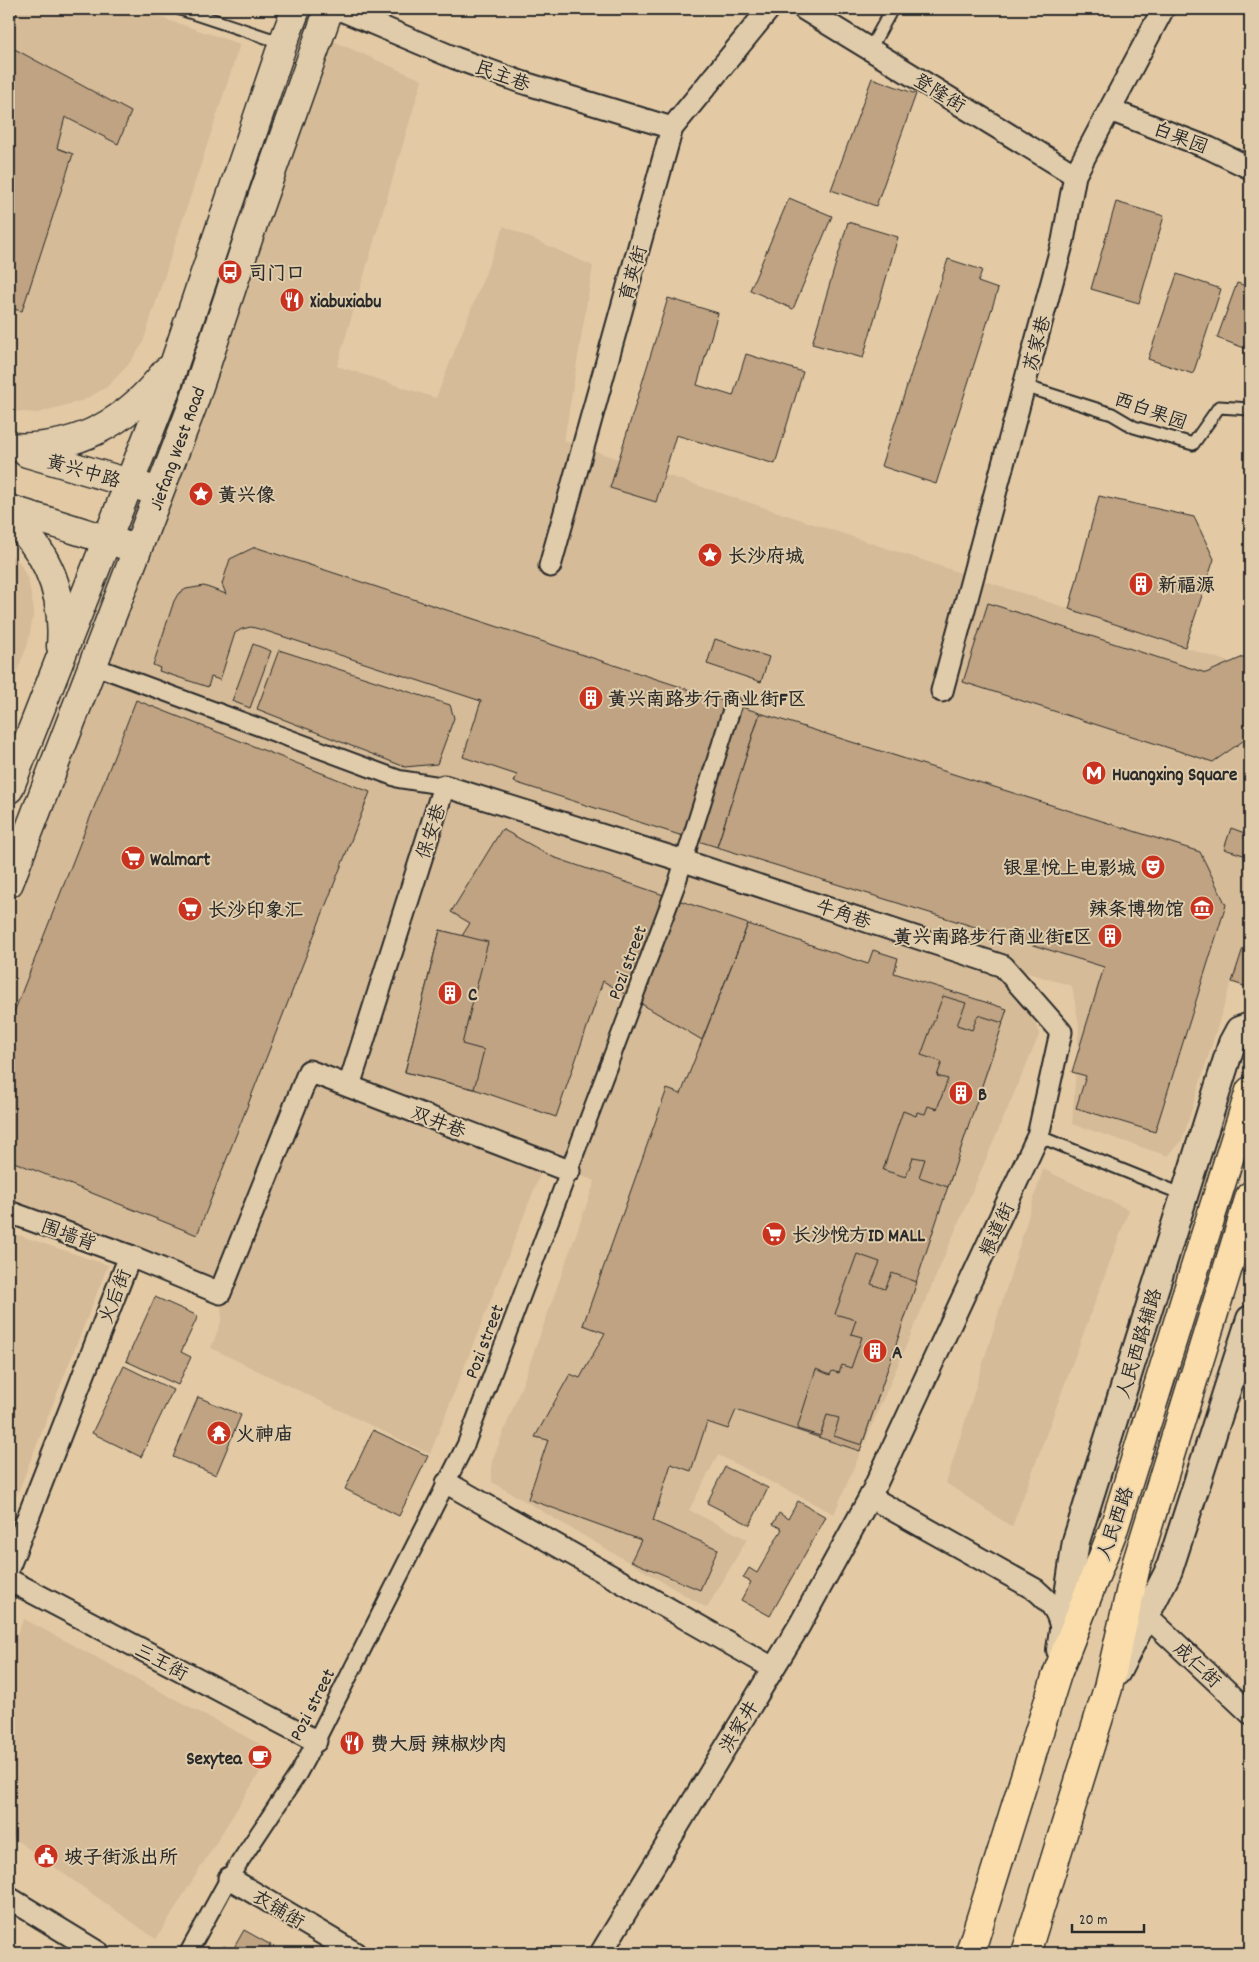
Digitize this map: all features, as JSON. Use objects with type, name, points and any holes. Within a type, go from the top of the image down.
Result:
[{"type":"main road","name":"Jiefang West Road","points":[[9,789],[108,540],[180,348],[283,42],[296,9]]},
{"type":"main road","name":"Jiefang West Road","points":[[9,883],[192,407],[254,221],[329,9]]},
{"type":"main road","points":[[9,447],[30,448],[55,445],[84,436],[108,425],[132,408],[151,390],[180,348]]},
{"type":"main road","name":"黄兴中路","points":[[9,447],[160,492]]},
{"type":"main road","points":[[9,510],[137,550]]},
{"type":"main road","points":[[9,517],[22,528],[37,546],[50,572],[59,597],[63,624],[60,661]]},
{"type":"main road","name":"人民西路","points":[[970,1953],[1057,1674],[1114,1528],[1250,1091]]},
{"type":"main road","name":"人民西路","points":[[1026,1953],[1108,1688],[1137,1562],[1250,1196]]},
{"type":"street","name":"民主巷","points":[[339,9],[455,58],[521,82],[672,128]]},
{"type":"street","name":"育英街","points":[[550,566],[672,128],[769,9]]},
{"type":"street","name":"登隆街","points":[[804,9],[1076,174]]},
{"type":"street","name":"苏家巷","points":[[942,691],[1063,241],[1076,174],[1164,9]]},
{"type":"street","name":"白果园","points":[[1110,110],[1210,148],[1250,168]]},
{"type":"street","points":[[94,666],[398,779],[444,786]]},
{"type":"street","name":"Pozi street","points":[[188,1953],[229,1878],[298,1774],[466,1444],[684,861],[733,705]]},
{"type":"street","name":"保安巷","points":[[349,1086],[444,786],[684,861]]},
{"type":"street","name":"牛角巷","points":[[684,861],[1003,966]]},
{"type":"street","name":"粮道街","points":[[870,1496],[1038,1136],[1061,1032],[1003,966]]},
{"type":"street","name":"人民西路辅路","points":[[1057,1674],[1076,1541],[1232,1043],[1239,1030],[1250,1026]]},
{"type":"street","name":"双井巷","points":[[310,1071],[569,1171]]},
{"type":"street","name":"火后街","points":[[9,1566],[130,1256],[220,1293],[310,1071]]},
{"type":"street","name":"围墙背","points":[[9,1212],[130,1256]]},
{"type":"street","points":[[1108,1688],[1169,1570],[1250,1319]]},
{"type":"street","points":[[447,1483],[773,1668]]},
{"type":"street","points":[[870,1496],[1036,1590],[1049,1601],[1059,1616],[1063,1634]]},
{"type":"street","name":"洪家井","points":[[601,1953],[799,1626],[870,1496]]},
{"type":"street","name":"三王街","points":[[9,1580],[316,1741]]},
{"type":"street","name":"成仁街","points":[[1146,1615],[1250,1713]]},
{"type":"street","name":"衣铺街","points":[[229,1878],[355,1953]]},
{"type":"street","points":[[9,1898],[98,1953]]},
{"type":"lane","points":[[180,9],[283,42]]},
{"type":"lane","points":[[870,49],[892,9]]},
{"type":"lane","name":"西白果园","points":[[1024,386],[1112,414],[1134,427],[1192,444],[1219,407],[1250,409]]},
{"type":"lane","points":[[1038,1136],[1184,1195]]},
{"type":"shaded area","points":[[9,9],[135,9],[240,44],[142,345],[128,365],[107,387],[84,400],[38,413],[9,411]]},
{"type":"shaded area","points":[[333,41],[422,80],[337,366],[436,398],[504,226],[593,266],[564,441],[1250,669],[1250,988],[1231,983],[1182,1141],[1168,1156],[1072,1124],[1079,1026],[1072,986],[1004,966],[1040,1033],[834,1514],[718,1455],[689,1510],[747,1539],[707,1608],[492,1482],[492,1461],[521,1388],[595,1181],[545,1162],[430,1454],[211,1348],[222,1319],[220,1293],[9,1212],[9,906],[101,669],[323,53]]},
{"type":"shaded area","points":[[9,553],[20,563],[28,580],[34,610],[28,644],[9,691]]},
{"type":"shaded area","points":[[1043,1169],[1129,1210],[1012,1527],[946,1483]]},
{"type":"shaded area","points":[[9,1232],[108,1265],[9,1515]]},
{"type":"shaded area","points":[[24,1619],[273,1751],[156,1939],[9,1835],[9,1650]]},
{"type":"building","points":[[9,9],[18,9],[9,39]]},
{"type":"building","points":[[9,46],[131,112],[118,144],[65,117],[57,148],[73,154],[22,311],[9,308]]},
{"type":"building","points":[[872,78],[916,94],[876,206],[831,190]]},
{"type":"building","points":[[789,198],[832,216],[793,309],[750,290]]},
{"type":"building","points":[[1116,202],[1164,216],[1139,303],[1091,289]]},
{"type":"building","points":[[848,222],[898,237],[863,358],[812,344]]},
{"type":"building","points":[[948,259],[982,270],[978,282],[998,289],[936,484],[881,466]]},
{"type":"building","points":[[1177,274],[1221,289],[1193,374],[1148,359]]},
{"type":"building","points":[[1237,283],[1250,287],[1250,350],[1217,338]]},
{"type":"building","points":[[668,298],[718,313],[697,385],[733,396],[746,354],[803,372],[775,464],[676,435],[656,502],[610,488]]},
{"type":"building","name":"新福源","points":[[1099,496],[1194,517],[1214,559],[1185,647],[1069,609]]},
{"type":"building","name":"黄兴南路步行商业街F区","points":[[255,547],[760,713],[717,847],[514,782],[517,775],[463,757],[481,701],[263,630],[251,627],[235,633],[220,680],[211,677],[208,687],[159,671],[160,668],[153,665],[178,594],[186,589],[204,586],[226,594],[222,584],[230,559]]},
{"type":"building","points":[[988,603],[1206,673],[1250,654],[1250,736],[1213,762],[963,682]]},
{"type":"building","points":[[715,639],[769,657],[761,682],[707,664]]},
{"type":"building","points":[[253,644],[271,651],[250,708],[232,701]]},
{"type":"building","points":[[279,650],[450,705],[454,718],[437,764],[405,767],[257,709]]},
{"type":"building","name":"长沙印象汇","points":[[136,700],[370,792],[197,1235],[9,1160],[9,1025]]},
{"type":"building","name":"黄兴南路步行商业街E区","points":[[760,713],[1200,852],[1226,905],[1155,1132],[1076,1108],[1086,1076],[1072,1072],[1104,967],[717,847]]},
{"type":"building","points":[[1231,828],[1250,835],[1250,857],[1224,849]]},
{"type":"building","points":[[502,829],[553,857],[748,924],[702,1040],[603,981],[556,1117],[474,1089],[405,1072],[440,930],[462,936],[470,923],[451,912]]},
{"type":"building","name":"长沙悦方ID MALL","points":[[748,924],[868,964],[873,950],[898,958],[894,973],[1007,1009],[860,1451],[736,1410],[728,1429],[707,1422],[691,1471],[671,1464],[653,1521],[718,1549],[700,1590],[631,1561],[641,1540],[528,1499],[548,1440],[535,1437],[570,1374],[580,1378],[605,1333],[583,1325],[667,1089],[681,1094]]},
{"type":"building","name":"C","points":[[440,930],[488,942],[462,1044],[484,1050],[474,1089],[405,1072]]},
{"type":"building","points":[[1243,948],[1250,951],[1250,988],[1232,982]]},
{"type":"building","name":"B","points":[[943,996],[966,1003],[957,1025],[972,1030],[978,1015],[1003,1023],[948,1187],[919,1177],[925,1159],[913,1157],[906,1177],[883,1170],[903,1111],[916,1116],[917,1112],[925,1114],[928,1106],[937,1109],[948,1079],[937,1076],[942,1062],[921,1055]]},
{"type":"building","name":"A","points":[[857,1254],[880,1262],[871,1284],[885,1289],[892,1273],[917,1282],[862,1445],[834,1436],[839,1418],[827,1415],[820,1436],[797,1429],[816,1369],[830,1375],[832,1371],[839,1373],[842,1365],[851,1368],[862,1337],[851,1334],[856,1320],[835,1314]]},
{"type":"building","points":[[155,1297],[198,1316],[181,1352],[191,1357],[178,1385],[126,1361]]},
{"type":"building","points":[[124,1366],[173,1390],[141,1457],[92,1433]]},
{"type":"building","points":[[198,1397],[241,1415],[216,1475],[173,1457]]},
{"type":"building","points":[[373,1430],[428,1456],[399,1516],[345,1489]]},
{"type":"building","points":[[725,1467],[768,1488],[750,1525],[707,1503]]},
{"type":"building","points":[[798,1501],[826,1517],[770,1616],[741,1600],[751,1582],[743,1578],[749,1568],[757,1573],[782,1529],[773,1524],[779,1513],[788,1519]]},
{"type":"building","points":[[244,1930],[271,1945],[267,1953],[220,1953],[224,1946],[232,1951]]},
{"type":"place","name":"司门口","points":[[230,272]]},
{"type":"place","name":"Xiabuxiabu","points":[[292,300]]},
{"type":"place","name":"黄兴像","points":[[201,494]]},
{"type":"place","name":"长沙府城","points":[[710,555]]},
{"type":"place","name":"新福源","points":[[1141,584]]},
{"type":"place","name":"黄兴南路步行商业街F区","points":[[591,698]]},
{"type":"place","name":"Huangxing Square","points":[[1094,773]]},
{"type":"place","name":"Walmart","points":[[133,858]]},
{"type":"place","name":"银星悦上电影城","points":[[1153,867]]},
{"type":"place","name":"辣条博物馆","points":[[1202,908]]},
{"type":"place","name":"长沙印象汇","points":[[190,909]]},
{"type":"place","name":"黄兴南路步行商业街E区","points":[[1110,936]]},
{"type":"place","name":"C","points":[[450,993]]},
{"type":"place","name":"B","points":[[961,1093]]},
{"type":"place","name":"长沙悦方ID MALL","points":[[774,1234]]},
{"type":"place","name":"A","points":[[875,1351]]},
{"type":"place","name":"火神庙","points":[[219,1433]]},
{"type":"place","name":"费大厨 辣椒炒肉","points":[[352,1743]]},
{"type":"place","name":"Sexytea","points":[[260,1757]]},
{"type":"place","name":"坡子街派出所","points":[[46,1856]]}]
